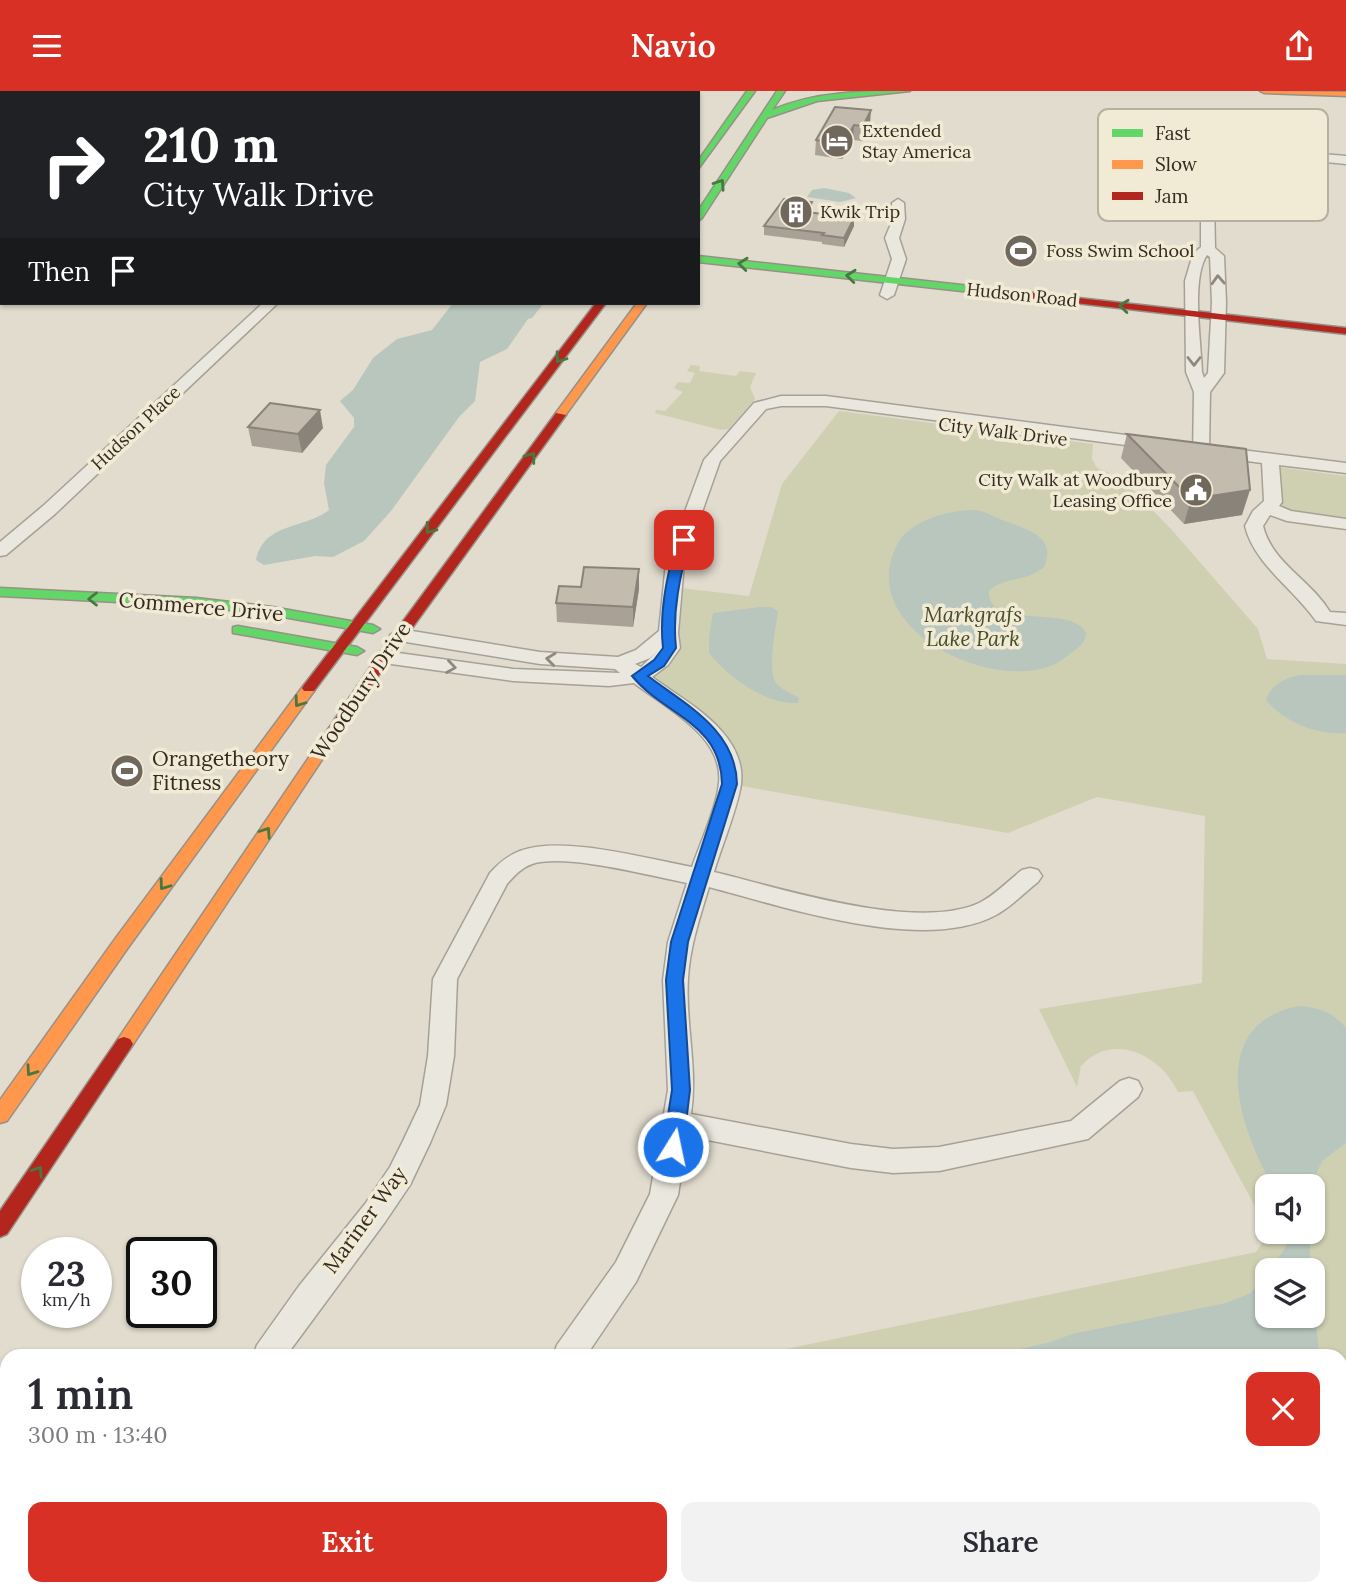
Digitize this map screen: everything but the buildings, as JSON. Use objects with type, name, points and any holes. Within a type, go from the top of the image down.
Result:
[{"type":"main road","points":[[700,164],[751,91]]},
{"type":"main road","points":[[700,215],[766,116],[778,91],[904,91]]},
{"type":"main road","points":[[766,116],[787,103],[806,97],[904,91]]},
{"type":"main road","points":[[1264,91],[1346,95]]},
{"type":"main road","name":"Hudson Road","points":[[700,259],[889,288]]},
{"type":"main road","name":"Hudson Road","points":[[700,274],[889,288],[1193,321],[1346,331]]},
{"type":"main road","name":"Woodbury Drive","points":[[0,1115],[121,944],[339,647],[599,305]]},
{"type":"main road","name":"Woodbury Drive","points":[[0,1228],[384,657],[641,305]]},
{"type":"main road","name":"Hudson Road","points":[[1218,323],[1346,344]]},
{"type":"main road","name":"Commerce Drive","points":[[0,592],[65,599],[138,599],[210,604],[400,635]]},
{"type":"main road","name":"Commerce Drive","points":[[226,628],[384,657]]},
{"type":"street","points":[[1328,158],[1346,160]]},
{"type":"street","points":[[889,288],[899,259],[892,240],[899,219],[898,203]]},
{"type":"street","points":[[1208,221],[1208,249]]},
{"type":"street","points":[[1201,453],[1202,392],[1194,372],[1193,321],[1195,265],[1200,254],[1208,249]]},
{"type":"street","points":[[1202,392],[1216,375],[1217,256],[1208,249]]},
{"type":"street","name":"Hudson Place","points":[[0,551],[49,510],[269,305]]},
{"type":"street","name":"City Walk Drive","points":[[629,669],[659,663],[668,652],[675,563],[714,455],[759,407],[777,401],[1201,453],[1346,475]]},
{"type":"street","points":[[1270,462],[1273,502],[1257,517],[1254,526],[1260,545],[1315,604],[1323,617],[1346,619]]},
{"type":"street","name":"City Walk Drive","points":[[1270,462],[1346,468]]},
{"type":"street","points":[[1268,508],[1291,517],[1346,524]]},
{"type":"street","points":[[400,635],[540,658],[629,669],[709,730],[727,760],[730,784],[680,942],[675,980],[681,1090],[678,1123],[664,1195],[626,1272],[573,1349]]},
{"type":"street","points":[[384,657],[516,675],[571,679],[620,679],[629,669]]},
{"type":"street","name":"Mariner Way","points":[[273,1349],[400,1176],[433,1105],[441,1056],[445,979],[498,879],[510,866],[527,857],[552,853],[578,855],[701,877],[857,916],[925,921],[960,917],[988,909],[1030,876]]},
{"type":"street","points":[[678,1123],[851,1156],[893,1161],[939,1159],[1078,1131],[1129,1089]]},
{"type":"green space","points":[[691,365],[700,366],[699,371],[736,376],[740,371],[756,373],[750,387],[755,399],[729,429],[721,430],[655,413],[656,410],[665,411],[683,392],[674,388],[678,382],[690,383],[695,373],[687,371]]},
{"type":"green space","name":"Markgrafs Lake Park","points":[[839,411],[1093,444],[1092,459],[1097,468],[1108,472],[1113,479],[1121,478],[1171,529],[1258,629],[1267,659],[1346,664],[1346,1349],[786,1349],[1256,1252],[1261,1244],[1325,1244],[1325,1174],[1255,1174],[1255,1207],[1193,1091],[1178,1092],[1160,1067],[1135,1052],[1121,1049],[1107,1050],[1081,1066],[1077,1087],[1039,1009],[1202,983],[1205,816],[1097,797],[1008,833],[730,784],[724,751],[639,676],[659,663],[672,587],[749,596],[782,484]]},
{"type":"green space","points":[[1270,466],[1346,476],[1346,524],[1287,516],[1271,506]]},
{"type":"shaded area","points":[[824,188],[849,193],[856,198],[840,202],[807,197],[812,190]]},
{"type":"shaded area","points":[[451,305],[542,305],[528,319],[507,349],[480,362],[475,401],[459,417],[391,511],[364,541],[333,557],[315,556],[264,565],[256,560],[260,548],[276,532],[329,510],[324,483],[326,465],[354,427],[354,418],[340,401],[353,390],[373,358],[397,339],[432,330]]},
{"type":"shaded area","points":[[974,510],[1030,531],[1043,541],[1047,548],[1044,567],[989,591],[992,603],[1001,611],[1078,624],[1086,633],[1085,640],[1057,663],[1021,671],[991,668],[960,659],[932,644],[909,624],[893,600],[889,573],[898,543],[904,535],[921,522],[932,518]]},
{"type":"shaded area","points":[[772,607],[778,612],[773,648],[773,677],[781,688],[799,698],[798,703],[773,699],[749,688],[726,671],[709,653],[713,613]]},
{"type":"shaded area","points":[[1300,675],[1346,675],[1346,733],[1324,732],[1302,726],[1282,715],[1266,700],[1271,690],[1279,683]]},
{"type":"shaded area","points":[[1298,1006],[1312,1008],[1325,1011],[1346,1028],[1346,1143],[1322,1161],[1316,1174],[1266,1174],[1249,1137],[1241,1109],[1238,1082],[1240,1056],[1250,1034],[1269,1017]]},
{"type":"shaded area","points":[[1286,1244],[1310,1244],[1310,1258],[1278,1258]]},
{"type":"shaded area","points":[[1255,1288],[1255,1328],[1317,1328],[1318,1349],[1020,1349],[1072,1334],[1226,1303],[1251,1293]]},
{"type":"traffic: fast","points":[[700,164],[751,91]]},
{"type":"traffic: fast","points":[[700,215],[781,91]]},
{"type":"traffic: fast","points":[[766,116],[783,108],[817,99],[906,91]]},
{"type":"traffic: fast","points":[[700,259],[1016,294]]},
{"type":"traffic: fast","points":[[0,592],[222,604],[373,629]]},
{"type":"traffic: fast","points":[[238,630],[357,651]]},
{"type":"traffic: slow","points":[[1264,91],[1346,94]]},
{"type":"traffic: slow","points":[[560,415],[641,305]]},
{"type":"traffic: slow","points":[[0,1115],[121,944],[309,688]]},
{"type":"traffic: slow","points":[[124,1044],[340,722]]},
{"type":"traffic: jam","points":[[1016,294],[1346,331]]},
{"type":"traffic: jam","points":[[309,688],[599,305]]},
{"type":"traffic: jam","points":[[340,722],[560,415]]},
{"type":"traffic: jam","points":[[0,1228],[124,1044]]},
{"type":"place","name":"Extended Stay America","points":[[837,141]]},
{"type":"place","name":"Kwik Trip","points":[[796,212]]},
{"type":"place","name":"Foss Swim School","points":[[1021,251]]},
{"type":"place","name":"City Walk at Woodbury Leasing Office","points":[[1196,490]]},
{"type":"place","name":"Orangetheory Fitness","points":[[127,771]]},
{"type":"route","points":[[673,1147],[681,1090],[675,980],[680,942],[730,784],[724,751],[709,730],[639,676],[659,663],[670,648],[668,633],[675,563],[684,540]]}]
